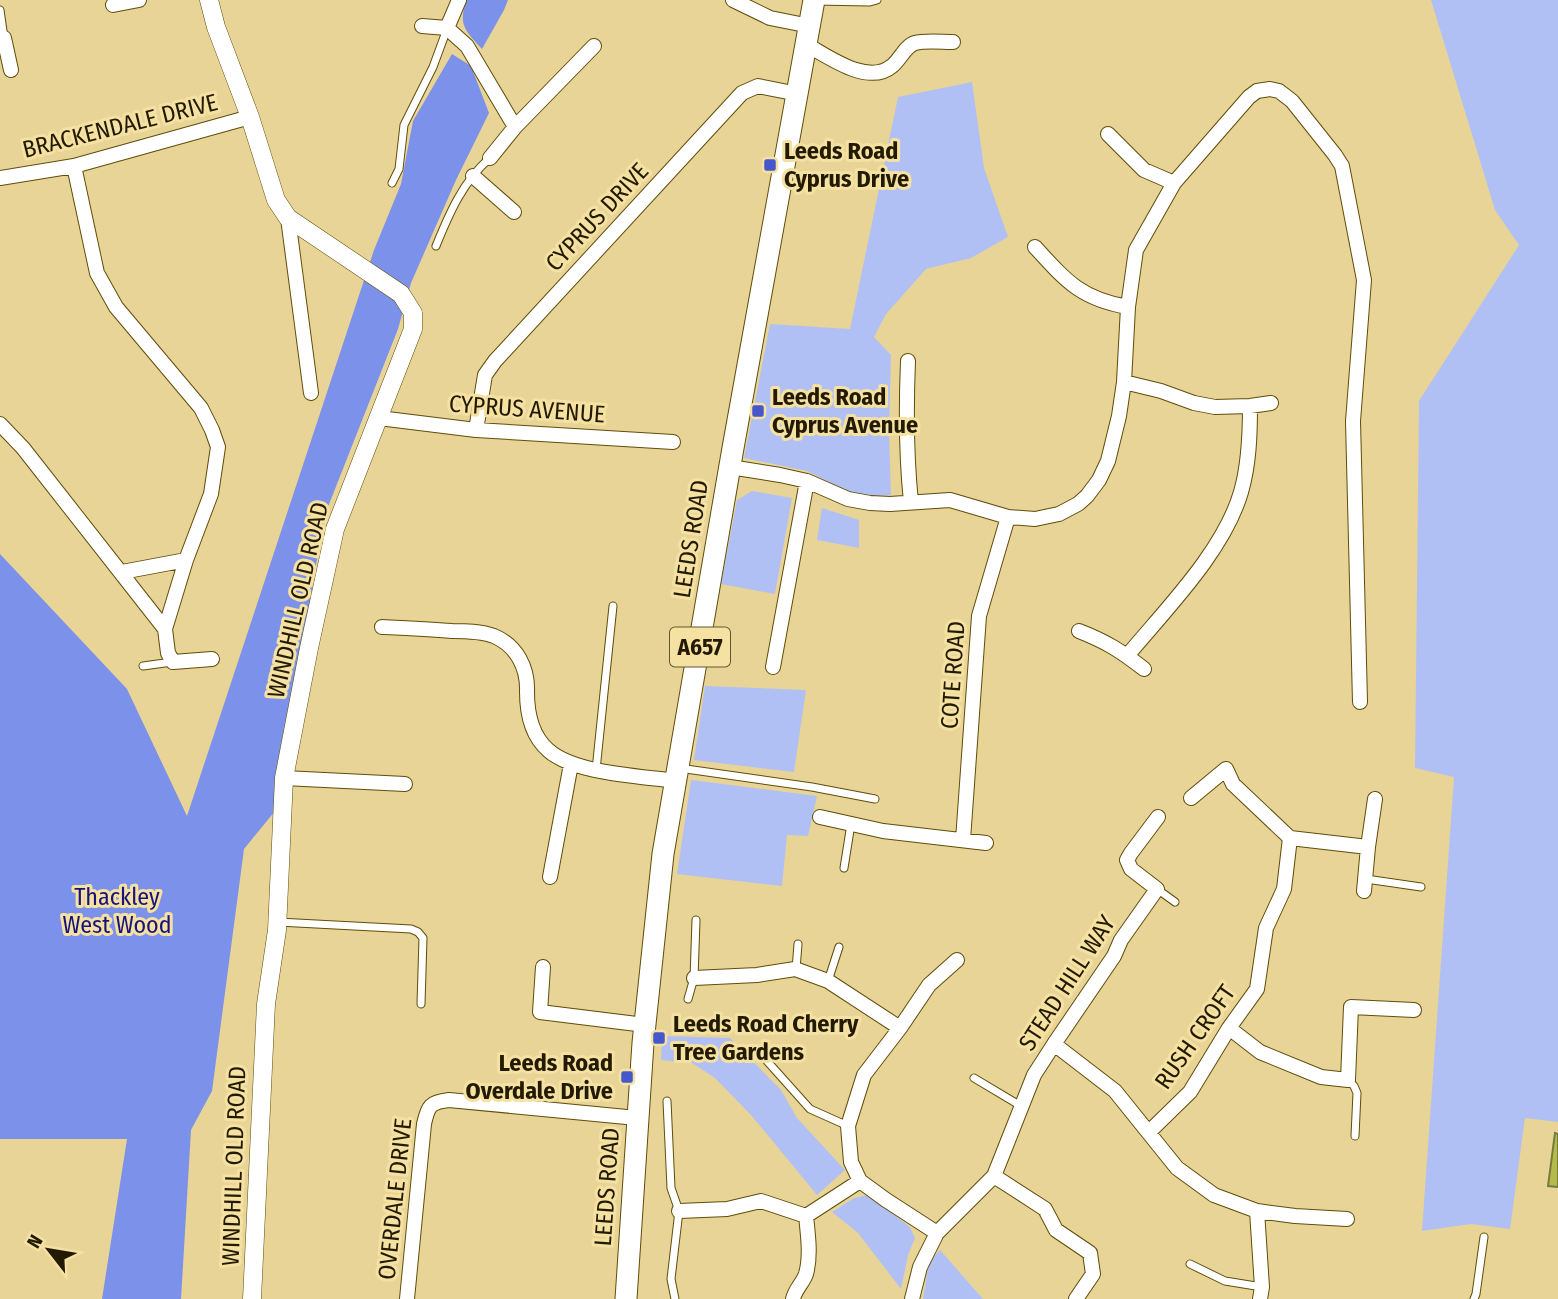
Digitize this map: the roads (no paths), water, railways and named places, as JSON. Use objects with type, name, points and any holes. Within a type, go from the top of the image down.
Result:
[{"type":"main road","name":"LEEDS ROAD","points":[[626,1299],[645,1025],[663,854],[814,1]]},
{"type":"street","points":[[113,5],[139,0]]},
{"type":"street","name":"WINDHILL OLD ROAD","points":[[209,0],[276,200],[288,218],[401,295],[413,313],[413,329],[335,529],[284,778],[278,922],[266,1004],[252,1299]]},
{"type":"street","points":[[447,29],[459,0]]},
{"type":"street","points":[[733,0],[808,35],[859,72],[874,74],[889,69],[913,43],[953,42]]},
{"type":"street","points":[[422,26],[447,29],[467,46],[515,127]]},
{"type":"street","points":[[2,38],[11,70]]},
{"type":"street","points":[[490,158],[515,127],[594,47]]},
{"type":"street","name":"CYPRUS DRIVE","points":[[476,430],[485,375],[495,361],[742,93],[758,86],[798,94]]},
{"type":"street","points":[[730,467],[807,481],[848,499],[870,503],[950,500],[1008,517],[1035,519],[1059,514],[1078,504],[1100,480],[1108,461],[1119,416],[1124,382],[1128,307],[1136,250],[1174,183],[1249,97],[1257,91],[1279,91],[1292,101],[1342,166],[1364,280],[1353,431],[1360,702]]},
{"type":"street","name":"BRACKENDALE DRIVE","points":[[0,178],[74,166],[250,117]]},
{"type":"street","points":[[1108,134],[1144,170],[1174,183]]},
{"type":"street","points":[[74,166],[97,273],[116,307],[201,408],[218,447],[211,494],[186,560],[165,629],[168,653],[173,662],[212,659]]},
{"type":"street","points":[[473,176],[514,212]]},
{"type":"street","points":[[288,218],[311,393]]},
{"type":"street","points":[[1035,247],[1062,277],[1077,289],[1108,304],[1128,307]]},
{"type":"street","points":[[908,361],[905,424],[911,502]]},
{"type":"street","points":[[1124,382],[1225,408],[1271,403]]},
{"type":"street","points":[[1127,656],[1181,592],[1226,529],[1241,492],[1246,471],[1250,406]]},
{"type":"street","name":"CYPRUS AVENUE","points":[[379,418],[476,430],[673,442]]},
{"type":"street","points":[[0,424],[23,448],[165,629]]},
{"type":"street","points":[[773,667],[807,481]]},
{"type":"street","name":"COTE ROAD","points":[[963,840],[979,616],[1008,517]]},
{"type":"street","points":[[122,572],[186,560]]},
{"type":"street","points":[[382,627],[478,632],[495,636],[522,662],[528,678],[529,718],[536,737],[548,751],[571,764],[596,770],[677,775]]},
{"type":"street","points":[[1079,631],[1102,640],[1144,669]]},
{"type":"street","points":[[550,877],[571,764]]},
{"type":"street","points":[[1191,799],[1226,769],[1233,784],[1290,838],[1368,847]]},
{"type":"street","points":[[284,778],[405,784]]},
{"type":"street","points":[[1364,885],[1375,799]]},
{"type":"street","points":[[821,817],[883,831],[986,843]]},
{"type":"street","points":[[1157,889],[1131,869],[1127,860],[1158,817]]},
{"type":"street","name":"RUSH CROFT","points":[[1149,1132],[1190,1092],[1228,1028],[1257,989],[1266,928],[1284,889],[1290,838]]},
{"type":"street","name":"STEAD HILL WAY","points":[[912,1299],[920,1267],[937,1233],[994,1176],[1034,1075],[1157,889]]},
{"type":"street","points":[[937,1233],[860,1181],[851,1162],[848,1126],[864,1075],[929,985],[957,960]]},
{"type":"street","points":[[543,967],[540,1012],[645,1025]]},
{"type":"street","points":[[694,978],[758,975],[796,969],[828,981],[900,1028]]},
{"type":"street","points":[[1228,1028],[1260,1052],[1321,1077],[1348,1080],[1351,1007],[1414,1010]]},
{"type":"street","points":[[1054,1044],[1115,1091],[1177,1168],[1214,1195],[1257,1211],[1348,1219]]},
{"type":"street","name":"OVERDALE DRIVE","points":[[407,1299],[424,1124],[428,1109],[435,1101],[449,1100],[638,1118]]},
{"type":"street","points":[[994,1176],[1045,1209],[1056,1230],[1090,1253],[1093,1274],[1076,1299]]},
{"type":"street","points":[[806,1216],[860,1181]]},
{"type":"street","points":[[679,1211],[727,1209],[761,1201],[806,1216]]},
{"type":"street","points":[[1257,1211],[1261,1293]]},
{"type":"street","points":[[793,1299],[794,1291],[806,1276],[809,1252],[806,1216]]},
{"type":"lane","points":[[814,1],[877,0]]},
{"type":"lane","points":[[1,10],[2,38]]},
{"type":"lane","points":[[392,183],[399,169],[404,125],[433,67],[447,29]]},
{"type":"lane","points":[[436,246],[451,211],[477,170],[490,158]]},
{"type":"lane","points":[[596,770],[613,606]]},
{"type":"lane","points":[[143,666],[173,662]]},
{"type":"lane","points":[[677,775],[812,787],[875,799]]},
{"type":"lane","points":[[844,868],[851,824]]},
{"type":"lane","points":[[1364,885],[1421,887]]},
{"type":"lane","points":[[1157,889],[1175,902]]},
{"type":"lane","points":[[688,999],[694,978],[696,920]]},
{"type":"lane","points":[[278,922],[411,929],[418,932],[423,939],[421,1004]]},
{"type":"lane","points":[[796,969],[798,944]]},
{"type":"lane","points":[[828,981],[839,947]]},
{"type":"lane","points":[[767,1061],[810,1110],[848,1126]]},
{"type":"lane","points":[[974,1078],[1021,1106]]},
{"type":"lane","points":[[1348,1080],[1357,1093],[1354,1136]]},
{"type":"lane","points":[[667,1101],[671,1188],[679,1211],[671,1279],[675,1299]]},
{"type":"lane","points":[[1474,1299],[1484,1237]]},
{"type":"lane","points":[[1190,1264],[1225,1282],[1261,1293]]},
{"type":"place","name":"Leeds Road Cyprus Drive","points":[[770,165]]},
{"type":"place","name":"Leeds Road Cyprus Avenue","points":[[758,411]]},
{"type":"place","name":"Leeds Road Cherry Tree Gardens","points":[[659,1038]]},
{"type":"place","name":"Leeds Road Overdale Drive","points":[[627,1077]]},
{"type":"park label","name":"Thackley West Wood","points":[[117,911]]}]
